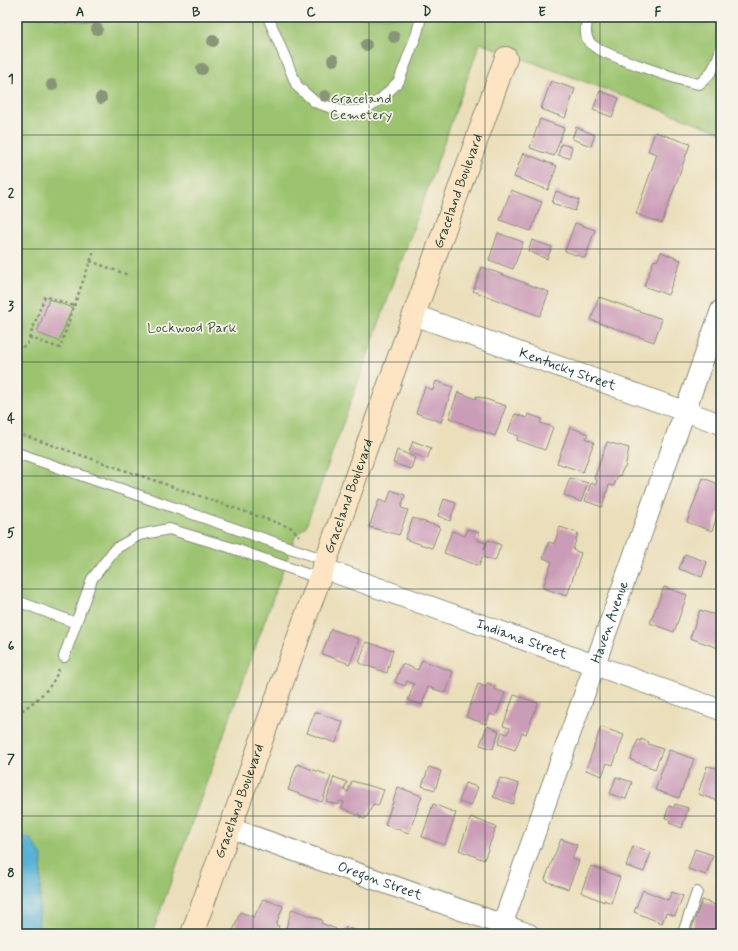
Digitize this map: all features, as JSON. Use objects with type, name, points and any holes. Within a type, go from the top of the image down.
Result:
[{"type":"street","name":"Graceland Boulevard","points":[[192,934],[506,58]]},
{"type":"street","name":"Haven Avenue","points":[[500,929],[721,310]]},
{"type":"street","name":"Kentucky Street","points":[[414,315],[721,424]]},
{"type":"street","name":"Indiana Street","points":[[322,569],[721,710]]},
{"type":"street","name":"Oregon Street","points":[[230,828],[500,929],[529,934]]},
{"type":"lane","points":[[57,17],[84,19],[97,17]]},
{"type":"lane","points":[[268,17],[297,86],[315,102],[341,111],[362,111],[381,99],[399,80],[417,33],[421,17]]},
{"type":"lane","points":[[589,17],[586,22],[586,35],[591,44],[614,55],[685,82],[699,84],[710,76],[717,63],[721,48]]},
{"type":"lane","points":[[17,453],[322,569]]},
{"type":"lane","points":[[64,657],[92,579],[115,549],[139,535],[169,529],[229,547],[322,569]]},
{"type":"lane","points":[[17,601],[76,623]]},
{"type":"lane","points":[[680,934],[684,930],[697,892]]},
{"type":"path","points":[[30,338],[60,348],[94,251]]},
{"type":"path","points":[[90,260],[128,275]]},
{"type":"path","points":[[17,351],[28,344],[45,296],[74,306]]},
{"type":"path","points":[[17,433],[292,528],[299,536]]},
{"type":"path","points":[[17,714],[42,697],[57,675],[64,657]]},
{"type":"green space","name":"Lockwood Park","points":[[17,17],[721,17],[721,132],[480,43],[306,526],[295,537],[152,934],[17,934]]},
{"type":"water","points":[[17,836],[30,838],[42,856],[38,934],[17,934]]},
{"type":"building","points":[[551,81],[575,89],[565,118],[541,109]]},
{"type":"building","points":[[600,91],[619,98],[612,117],[593,110]]},
{"type":"building","points":[[540,119],[564,128],[554,156],[530,148]]},
{"type":"building","points":[[576,127],[595,135],[591,146],[572,139]]},
{"type":"building","points":[[655,132],[690,144],[662,223],[636,214],[657,154],[648,151]]},
{"type":"building","points":[[561,144],[572,147],[569,158],[558,155]]},
{"type":"building","points":[[523,153],[557,166],[548,190],[514,177]]},
{"type":"building","points":[[511,190],[542,202],[531,231],[500,220]]},
{"type":"building","points":[[556,191],[579,200],[575,211],[552,203]]},
{"type":"building","points":[[575,223],[595,230],[585,258],[565,251]]},
{"type":"building","points":[[498,233],[523,242],[513,269],[489,260]]},
{"type":"building","points":[[532,240],[552,247],[547,259],[528,251]]},
{"type":"building","points":[[661,252],[681,260],[668,295],[644,286],[654,260],[657,261]]},
{"type":"building","points":[[482,267],[549,292],[540,316],[473,291]]},
{"type":"building","points":[[599,297],[662,319],[654,342],[591,320]]},
{"type":"building","points":[[49,299],[72,308],[59,341],[37,333]]},
{"type":"building","points":[[436,381],[453,387],[441,422],[416,413],[425,387],[433,390]]},
{"type":"building","points":[[458,392],[476,399],[476,396],[506,406],[495,436],[449,418]]},
{"type":"building","points":[[515,414],[527,418],[528,414],[542,419],[540,423],[553,427],[545,450],[517,440],[518,436],[508,432]]},
{"type":"building","points":[[570,427],[588,434],[586,439],[594,442],[583,472],[557,463]]},
{"type":"building","points":[[413,441],[431,448],[427,459],[409,452]]},
{"type":"building","points":[[607,442],[629,448],[625,468],[620,476],[618,475],[614,486],[609,485],[602,507],[585,501],[591,483],[596,485],[597,480],[594,479]]},
{"type":"building","points":[[397,450],[415,457],[411,469],[393,463]]},
{"type":"building","points":[[570,478],[588,483],[581,502],[564,495]]},
{"type":"building","points":[[703,478],[721,485],[721,514],[718,513],[712,531],[687,522]]},
{"type":"building","points":[[391,490],[405,495],[401,508],[408,510],[399,535],[369,527],[379,500],[387,503]]},
{"type":"building","points":[[444,499],[456,503],[450,521],[438,516]]},
{"type":"building","points":[[413,518],[440,527],[432,548],[405,539]]},
{"type":"building","points":[[560,527],[578,533],[573,550],[581,553],[567,596],[543,588],[552,561],[548,561],[549,560],[543,558],[549,542],[554,544]]},
{"type":"building","points":[[467,529],[480,533],[477,540],[486,543],[484,550],[488,540],[501,545],[495,561],[482,557],[479,566],[444,553],[452,531],[465,536]]},
{"type":"building","points":[[685,554],[707,562],[702,577],[679,569]]},
{"type":"building","points":[[664,587],[687,595],[674,632],[650,623]]},
{"type":"building","points":[[700,610],[721,617],[721,649],[690,638]]},
{"type":"building","points":[[331,629],[359,639],[350,664],[322,654]]},
{"type":"building","points":[[366,642],[393,650],[387,673],[359,663]]},
{"type":"building","points":[[422,660],[453,672],[446,693],[428,687],[422,705],[408,700],[414,684],[407,681],[405,686],[395,682],[402,664],[418,670]]},
{"type":"building","points":[[487,683],[495,686],[494,689],[505,693],[496,716],[490,714],[486,724],[466,717],[478,684],[486,687]]},
{"type":"building","points":[[514,695],[538,703],[526,734],[522,733],[515,750],[498,744],[502,732],[507,734],[510,728],[503,726]]},
{"type":"building","points":[[315,712],[343,722],[336,743],[307,733]]},
{"type":"building","points":[[487,726],[499,731],[493,749],[480,745]]},
{"type":"building","points":[[601,727],[624,735],[613,765],[607,763],[602,776],[586,770]]},
{"type":"building","points":[[641,739],[649,742],[648,744],[663,749],[655,769],[631,760],[638,740],[641,741]]},
{"type":"building","points":[[669,750],[694,759],[679,798],[655,790]]},
{"type":"building","points":[[297,764],[331,776],[322,802],[288,790]]},
{"type":"building","points":[[707,766],[721,769],[721,802],[698,794]]},
{"type":"building","points":[[429,767],[441,771],[435,790],[422,786]]},
{"type":"building","points":[[334,777],[347,782],[344,790],[348,792],[352,781],[384,790],[378,806],[373,804],[365,819],[359,817],[360,815],[342,808],[344,802],[340,801],[338,805],[326,801]]},
{"type":"building","points":[[616,777],[632,782],[626,799],[610,794]]},
{"type":"building","points":[[500,778],[519,784],[513,804],[493,797]]},
{"type":"building","points":[[465,783],[478,787],[471,806],[459,802]]},
{"type":"building","points":[[398,787],[422,796],[409,833],[385,825]]},
{"type":"building","points":[[433,804],[456,813],[445,845],[422,837]]},
{"type":"building","points":[[675,804],[688,808],[682,828],[669,823],[670,819],[665,818],[669,806],[674,808]]},
{"type":"building","points":[[471,817],[496,827],[484,860],[459,850]]},
{"type":"building","points":[[561,839],[577,845],[572,859],[579,861],[568,889],[546,881],[545,879]]},
{"type":"building","points":[[633,846],[651,852],[644,872],[626,866]]},
{"type":"building","points":[[695,849],[713,855],[706,875],[688,869]]},
{"type":"building","points":[[591,866],[620,877],[611,903],[604,900],[604,902],[581,892]]},
{"type":"building","points":[[643,890],[668,900],[672,892],[683,896],[675,916],[666,913],[662,923],[634,912]]},
{"type":"building","points":[[263,899],[283,906],[276,925],[279,926],[276,934],[232,934],[240,912],[254,917]]},
{"type":"building","points":[[702,900],[721,907],[721,920],[716,934],[690,933]]},
{"type":"building","points":[[292,909],[322,920],[321,923],[336,929],[334,934],[293,934],[285,931]]},
{"type":"building","points":[[346,927],[365,934],[344,934]]},
{"type":"park label","name":"Graceland Cemetery","points":[[361,108]]}]
